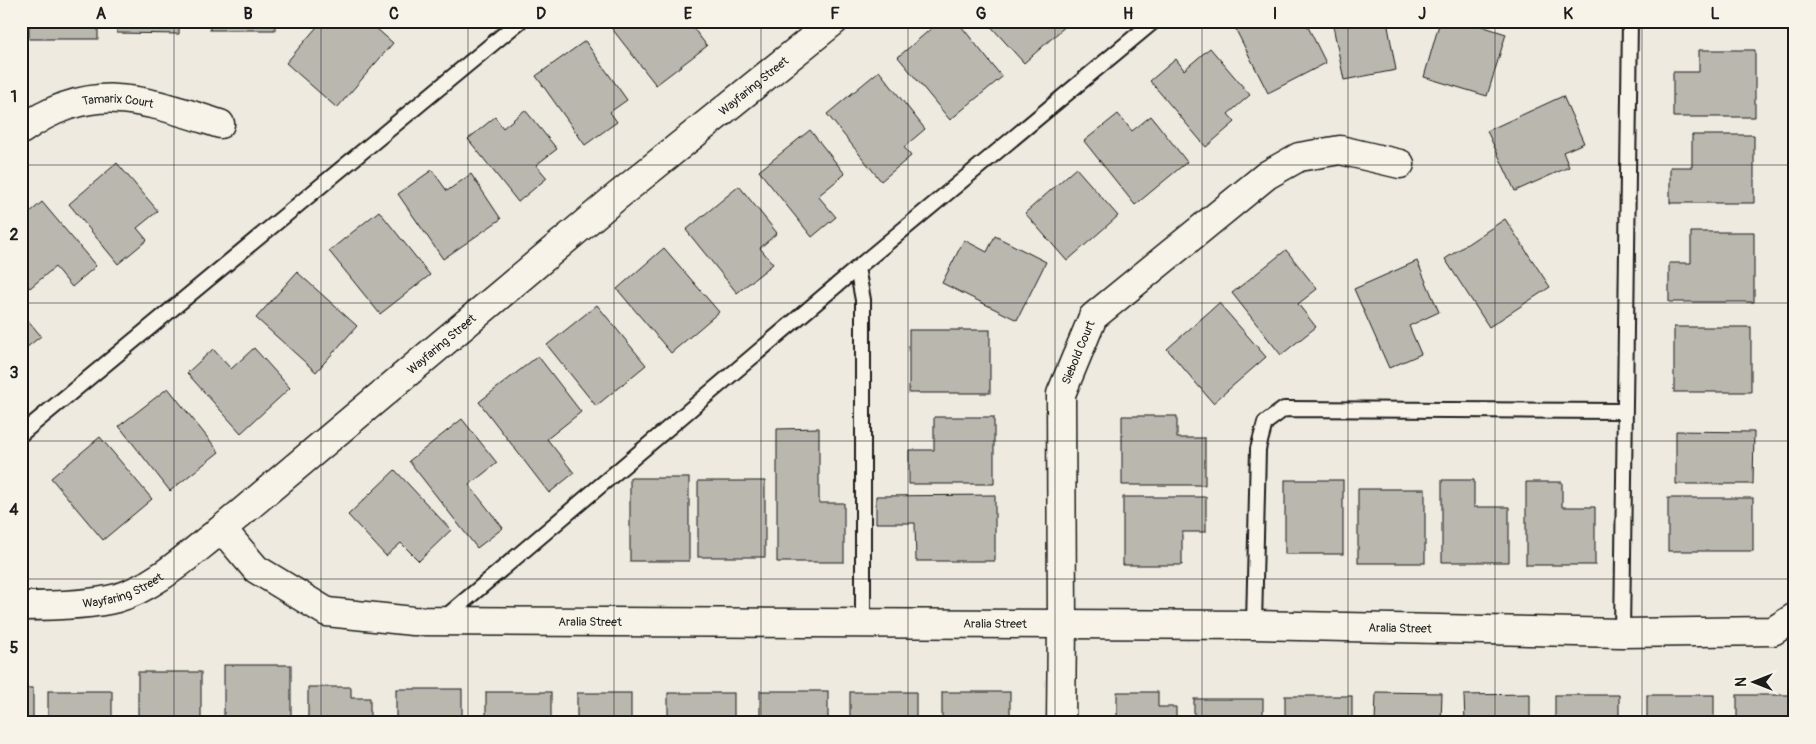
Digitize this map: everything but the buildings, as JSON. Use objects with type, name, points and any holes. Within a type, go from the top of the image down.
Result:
[{"type":"street","name":"Wayfaring Street","points":[[21,606],[51,606],[117,598],[154,581],[222,529],[615,198],[834,21]]},
{"type":"street","name":"Tamarix Court","points":[[21,130],[54,110],[99,98],[147,101],[220,124]]},
{"type":"street","name":"Siebold Court","points":[[1060,723],[1062,624],[1061,394],[1093,317],[1267,175],[1299,157],[1340,150],[1400,164]]},
{"type":"street","name":"Aralia Street","points":[[222,529],[256,569],[327,612],[413,621],[1254,625],[1622,633],[1773,631],[1795,617]]},
{"type":"lane","points":[[21,434],[520,21]]},
{"type":"lane","points":[[441,621],[857,268],[1154,21]]},
{"type":"lane","points":[[1622,633],[1630,21]]},
{"type":"lane","points":[[857,268],[863,300],[863,624]]},
{"type":"lane","points":[[1254,625],[1258,449],[1265,424],[1284,409],[1624,411]]}]
